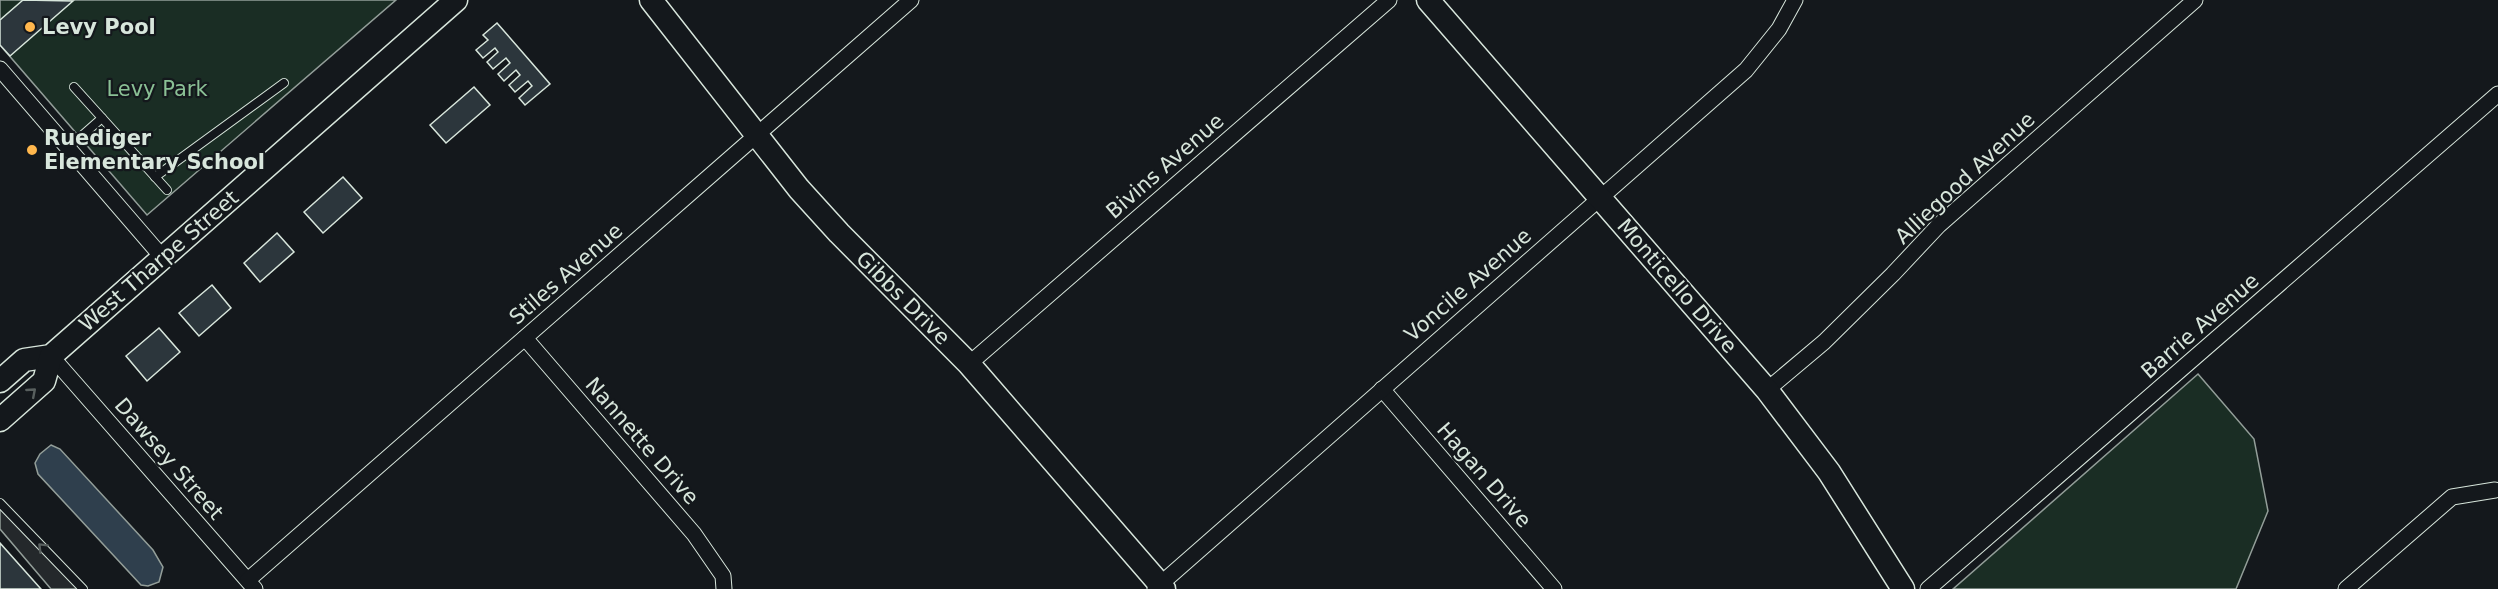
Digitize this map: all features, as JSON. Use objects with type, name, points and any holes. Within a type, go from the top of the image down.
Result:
[{"type":"street","name":"West Tharpe Street","points":[[0,381],[24,360],[51,356],[456,0]]},
{"type":"street","name":"Gibbs Drive","points":[[651,0],[799,189],[839,233],[969,364],[1160,588]]},
{"type":"street","name":"Stiles Avenue","points":[[252,585],[525,338],[911,0]]},
{"type":"street","name":"Bivins Avenue","points":[[969,364],[1389,0]]},
{"type":"street","name":"Monticello Drive","points":[[1428,0],[1767,390],[1829,472],[1903,589]]},
{"type":"street","name":"Voncile Avenue","points":[[1160,588],[1382,389],[1746,70],[1779,29],[1795,0]]},
{"type":"street","name":"Alliegood Avenue","points":[[1767,390],[1824,342],[1939,225],[2195,0]]},
{"type":"street","points":[[0,69],[163,258]]},
{"type":"street","name":"Barrie Avenue","points":[[1929,589],[2498,94]]},
{"type":"street","name":"Nannette Drive","points":[[525,338],[694,534],[723,583]]},
{"type":"street","name":"West Tharpe Street","points":[[0,420],[44,381],[51,356]]},
{"type":"street","name":"Dawsey Street","points":[[51,356],[252,585]]},
{"type":"street","name":"Hagan Drive","points":[[1382,389],[1554,589]]},
{"type":"street","points":[[2346,589],[2452,497],[2495,490]]},
{"type":"lane","points":[[155,177],[284,83]]},
{"type":"lane","points":[[74,87],[167,190]]},
{"type":"lane","points":[[68,148],[102,118]]},
{"type":"lane","points":[[0,503],[83,589]]},
{"type":"green space","name":"Levy Park","points":[[0,0],[396,0],[147,215],[0,45]]},
{"type":"green space","points":[[2198,374],[2254,439],[2268,511],[2236,589],[1953,589]]},
{"type":"shaded area","points":[[0,503],[83,589],[51,589],[0,529]]},
{"type":"water","points":[[51,445],[60,449],[153,550],[163,567],[159,582],[148,586],[141,585],[38,474],[35,463],[40,454]]},
{"type":"building","name":"Levy Pool","points":[[23,0],[73,1],[10,56],[0,45],[0,20]]},
{"type":"building","points":[[497,23],[550,84],[525,105],[519,98],[532,86],[528,81],[515,92],[509,85],[520,75],[516,70],[504,81],[498,74],[510,63],[506,58],[493,69],[487,62],[498,52],[495,48],[483,58],[476,50],[488,40],[483,35]]},
{"type":"building","points":[[474,87],[490,105],[446,143],[430,125]]},
{"type":"building","points":[[343,177],[362,198],[323,233],[304,212]]},
{"type":"building","points":[[277,233],[294,252],[260,282],[244,263]]},
{"type":"building","points":[[212,285],[231,308],[199,336],[179,313]]},
{"type":"building","points":[[159,328],[180,352],[147,381],[126,356]]},
{"type":"building","points":[[0,543],[41,589],[0,589]]},
{"type":"place","name":"Levy Pool","points":[[30,27]]},
{"type":"place","name":"Ruediger Elementary School","points":[[32,150]]}]
